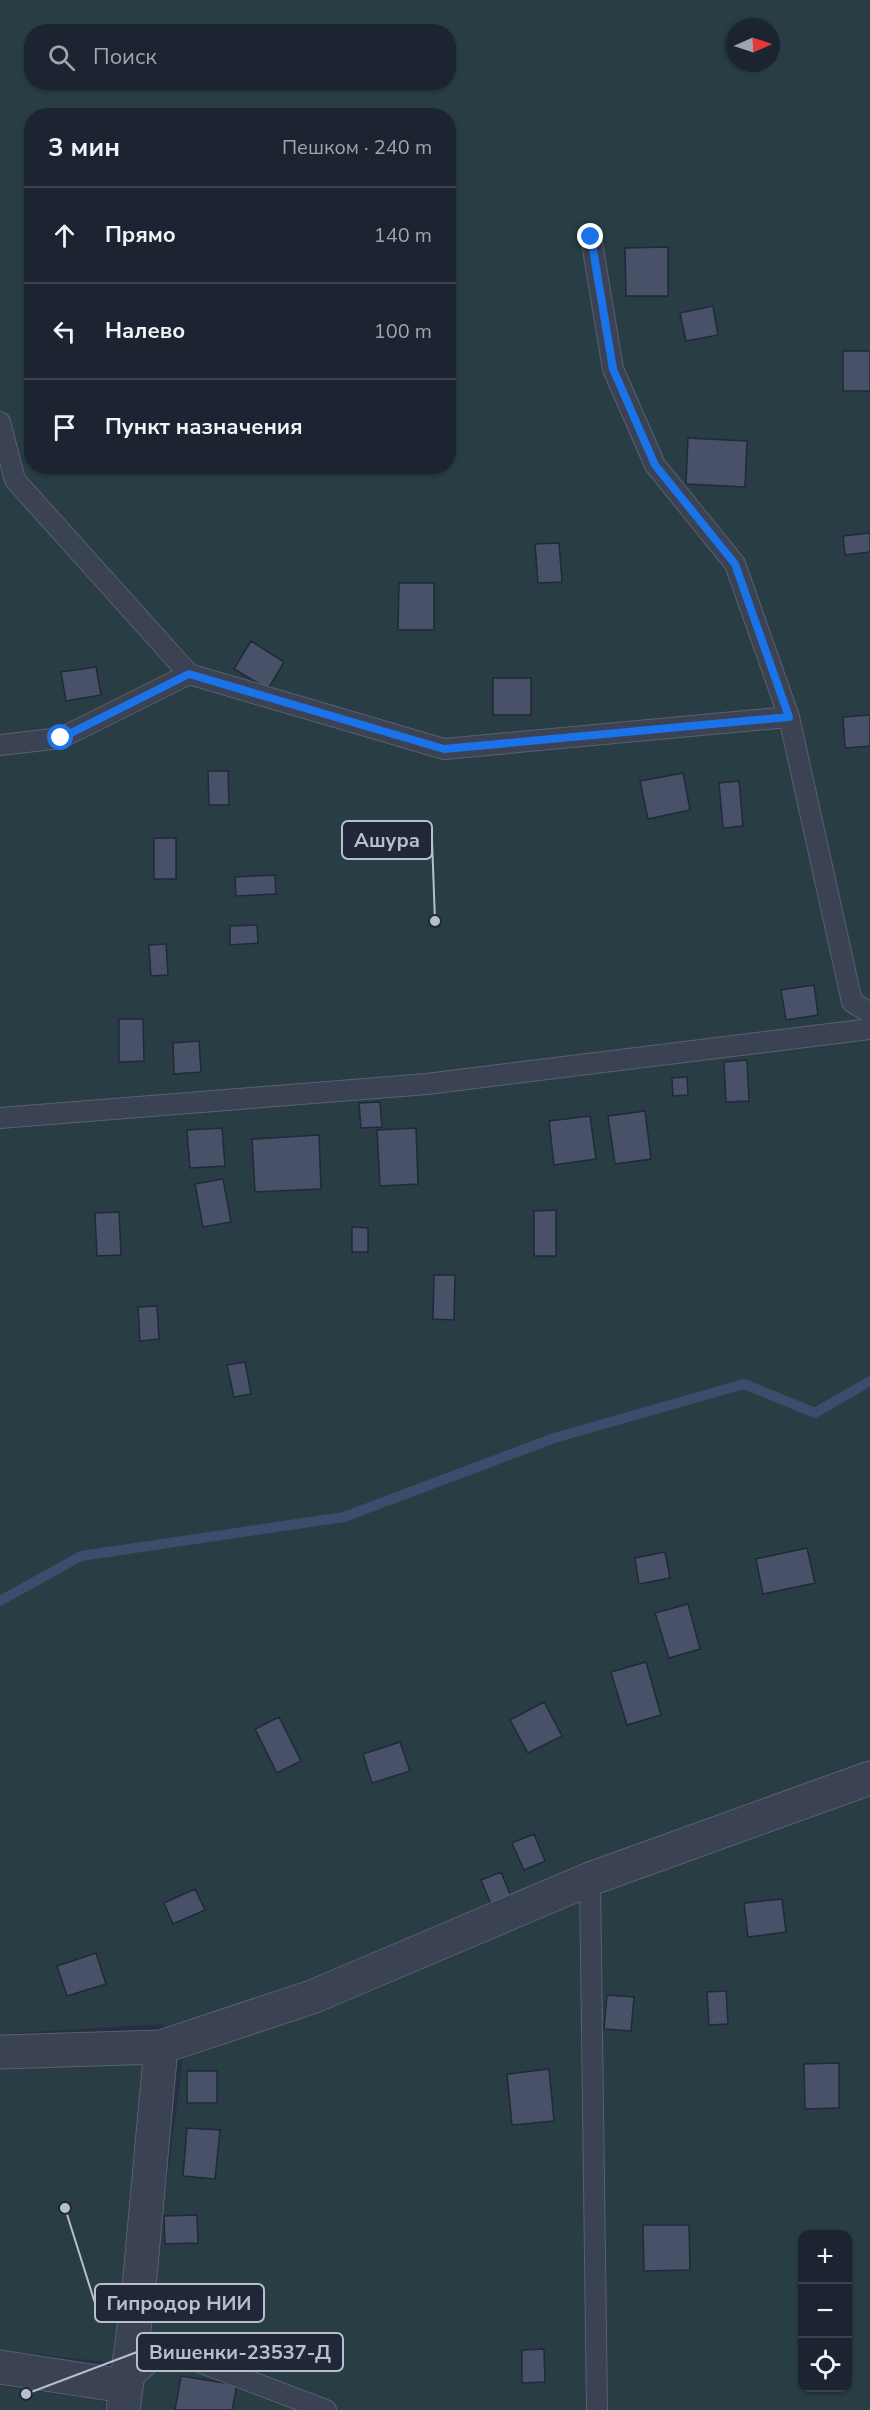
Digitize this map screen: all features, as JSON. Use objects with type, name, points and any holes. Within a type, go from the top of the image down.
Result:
[{"type":"street","points":[[0,2052],[161,2047],[312,1997],[590,1879],[870,1778]]},
{"type":"street","points":[[0,2367],[123,2398],[138,2298],[161,2047]]},
{"type":"lane","points":[[591,237],[613,369],[655,465],[735,564],[789,717],[852,1002],[870,1013]]},
{"type":"lane","points":[[0,422],[15,480],[189,674],[444,749],[789,717]]},
{"type":"lane","points":[[0,745],[61,738],[189,674]]},
{"type":"lane","points":[[0,1118],[427,1084],[870,1029]]},
{"type":"lane","points":[[590,1879],[597,2410]]},
{"type":"lane","points":[[123,2398],[165,2349],[326,2410]]},
{"type":"green space","points":[[0,0],[870,0],[870,2410],[137,2410],[183,2059],[164,2024],[0,2034]]},
{"type":"green space","points":[[146,2060],[115,2363],[0,2350],[0,2066]]},
{"type":"green space","points":[[0,2386],[105,2401],[104,2410],[0,2410]]},
{"type":"building","points":[[668,247],[668,296],[626,296],[625,248]]},
{"type":"building","points":[[713,306],[718,335],[686,341],[680,313]]},
{"type":"building","points":[[843,351],[870,351],[870,391],[843,391]]},
{"type":"building","points":[[688,438],[747,441],[745,487],[686,484]]},
{"type":"building","points":[[870,533],[870,552],[845,555],[843,536]]},
{"type":"building","points":[[559,543],[562,582],[538,583],[535,544]]},
{"type":"building","points":[[399,583],[434,583],[434,630],[398,630]]},
{"type":"building","points":[[251,641],[284,662],[268,689],[234,669]]},
{"type":"building","points":[[96,667],[101,695],[66,701],[61,672]]},
{"type":"building","points":[[493,678],[531,678],[531,715],[493,715]]},
{"type":"building","points":[[870,715],[870,746],[845,748],[843,717]]},
{"type":"building","points":[[208,771],[228,771],[229,805],[209,805]]},
{"type":"building","points":[[683,773],[690,810],[648,819],[640,781]]},
{"type":"building","points":[[739,781],[743,826],[723,828],[719,783]]},
{"type":"building","points":[[154,838],[176,838],[176,879],[154,879]]},
{"type":"building","points":[[275,875],[276,894],[236,896],[235,877]]},
{"type":"building","points":[[257,925],[258,943],[230,945],[230,926]]},
{"type":"building","points":[[166,944],[168,975],[151,976],[149,945]]},
{"type":"building","points":[[814,985],[818,1015],[786,1020],[781,990]]},
{"type":"building","points":[[119,1019],[143,1019],[144,1061],[119,1062]]},
{"type":"building","points":[[199,1041],[201,1072],[174,1074],[173,1043]]},
{"type":"building","points":[[747,1060],[749,1101],[726,1102],[724,1062]]},
{"type":"building","points":[[687,1077],[688,1095],[673,1096],[672,1078]]},
{"type":"building","points":[[380,1102],[382,1127],[361,1128],[359,1103]]},
{"type":"building","points":[[645,1111],[651,1159],[615,1164],[608,1116]]},
{"type":"building","points":[[590,1116],[596,1159],[554,1165],[549,1121]]},
{"type":"building","points":[[222,1128],[225,1166],[190,1168],[187,1130]]},
{"type":"building","points":[[416,1128],[418,1184],[380,1186],[377,1130]]},
{"type":"building","points":[[319,1135],[321,1189],[255,1192],[252,1139]]},
{"type":"building","points":[[223,1179],[231,1222],[203,1227],[195,1184]]},
{"type":"building","points":[[556,1210],[556,1256],[534,1256],[534,1211]]},
{"type":"building","points":[[119,1212],[121,1255],[97,1256],[95,1213]]},
{"type":"building","points":[[352,1227],[368,1228],[368,1252],[352,1252]]},
{"type":"building","points":[[434,1275],[455,1275],[454,1320],[433,1319]]},
{"type":"building","points":[[157,1306],[159,1339],[140,1341],[138,1307]]},
{"type":"building","points":[[245,1362],[251,1394],[234,1397],[227,1365]]},
{"type":"building","points":[[807,1548],[815,1583],[763,1594],[756,1559]]},
{"type":"building","points":[[665,1552],[670,1578],[639,1584],[635,1558]]},
{"type":"building","points":[[688,1604],[700,1649],[669,1658],[655,1613]]},
{"type":"building","points":[[646,1662],[661,1715],[627,1725],[611,1672]]},
{"type":"building","points":[[544,1702],[562,1736],[528,1753],[510,1720]]},
{"type":"building","points":[[279,1717],[301,1761],[277,1773],[255,1729]]},
{"type":"building","points":[[400,1742],[410,1771],[372,1783],[363,1754]]},
{"type":"building","points":[[534,1834],[545,1861],[524,1870],[512,1843]]},
{"type":"building","points":[[501,1872],[512,1899],[492,1907],[481,1880]]},
{"type":"building","points":[[195,1889],[205,1910],[173,1924],[164,1903]]},
{"type":"building","points":[[782,1899],[786,1932],[748,1937],[744,1903]]},
{"type":"building","points":[[96,1953],[106,1984],[67,1996],[57,1966]]},
{"type":"building","points":[[726,1991],[728,2024],[709,2025],[707,1992]]},
{"type":"building","points":[[607,1995],[634,1997],[631,2031],[604,2029]]},
{"type":"building","points":[[839,2063],[839,2108],[805,2109],[804,2064]]},
{"type":"building","points":[[549,2069],[554,2121],[512,2125],[507,2074]]},
{"type":"building","points":[[187,2071],[217,2071],[217,2103],[187,2103]]},
{"type":"building","points":[[187,2128],[220,2130],[215,2179],[183,2176]]},
{"type":"building","points":[[197,2215],[198,2243],[165,2244],[164,2216]]},
{"type":"building","points":[[643,2225],[689,2225],[690,2270],[644,2271]]},
{"type":"building","points":[[544,2349],[545,2382],[522,2383],[522,2350]]},
{"type":"building","points":[[181,2376],[237,2385],[232,2410],[175,2410]]},
{"type":"waterway","points":[[0,1601],[81,1556],[344,1517],[554,1438],[744,1384],[815,1413],[870,1381]]},
{"type":"place","name":"Ашура","points":[[435,921]]},
{"type":"place","name":"Гипродор НИИ","points":[[65,2208]]},
{"type":"place","name":"Вишенки-23537-Д","points":[[26,2394]]},
{"type":"route","points":[[61,738],[189,674],[444,749],[789,717],[735,564],[655,465],[613,369],[591,237]]}]
